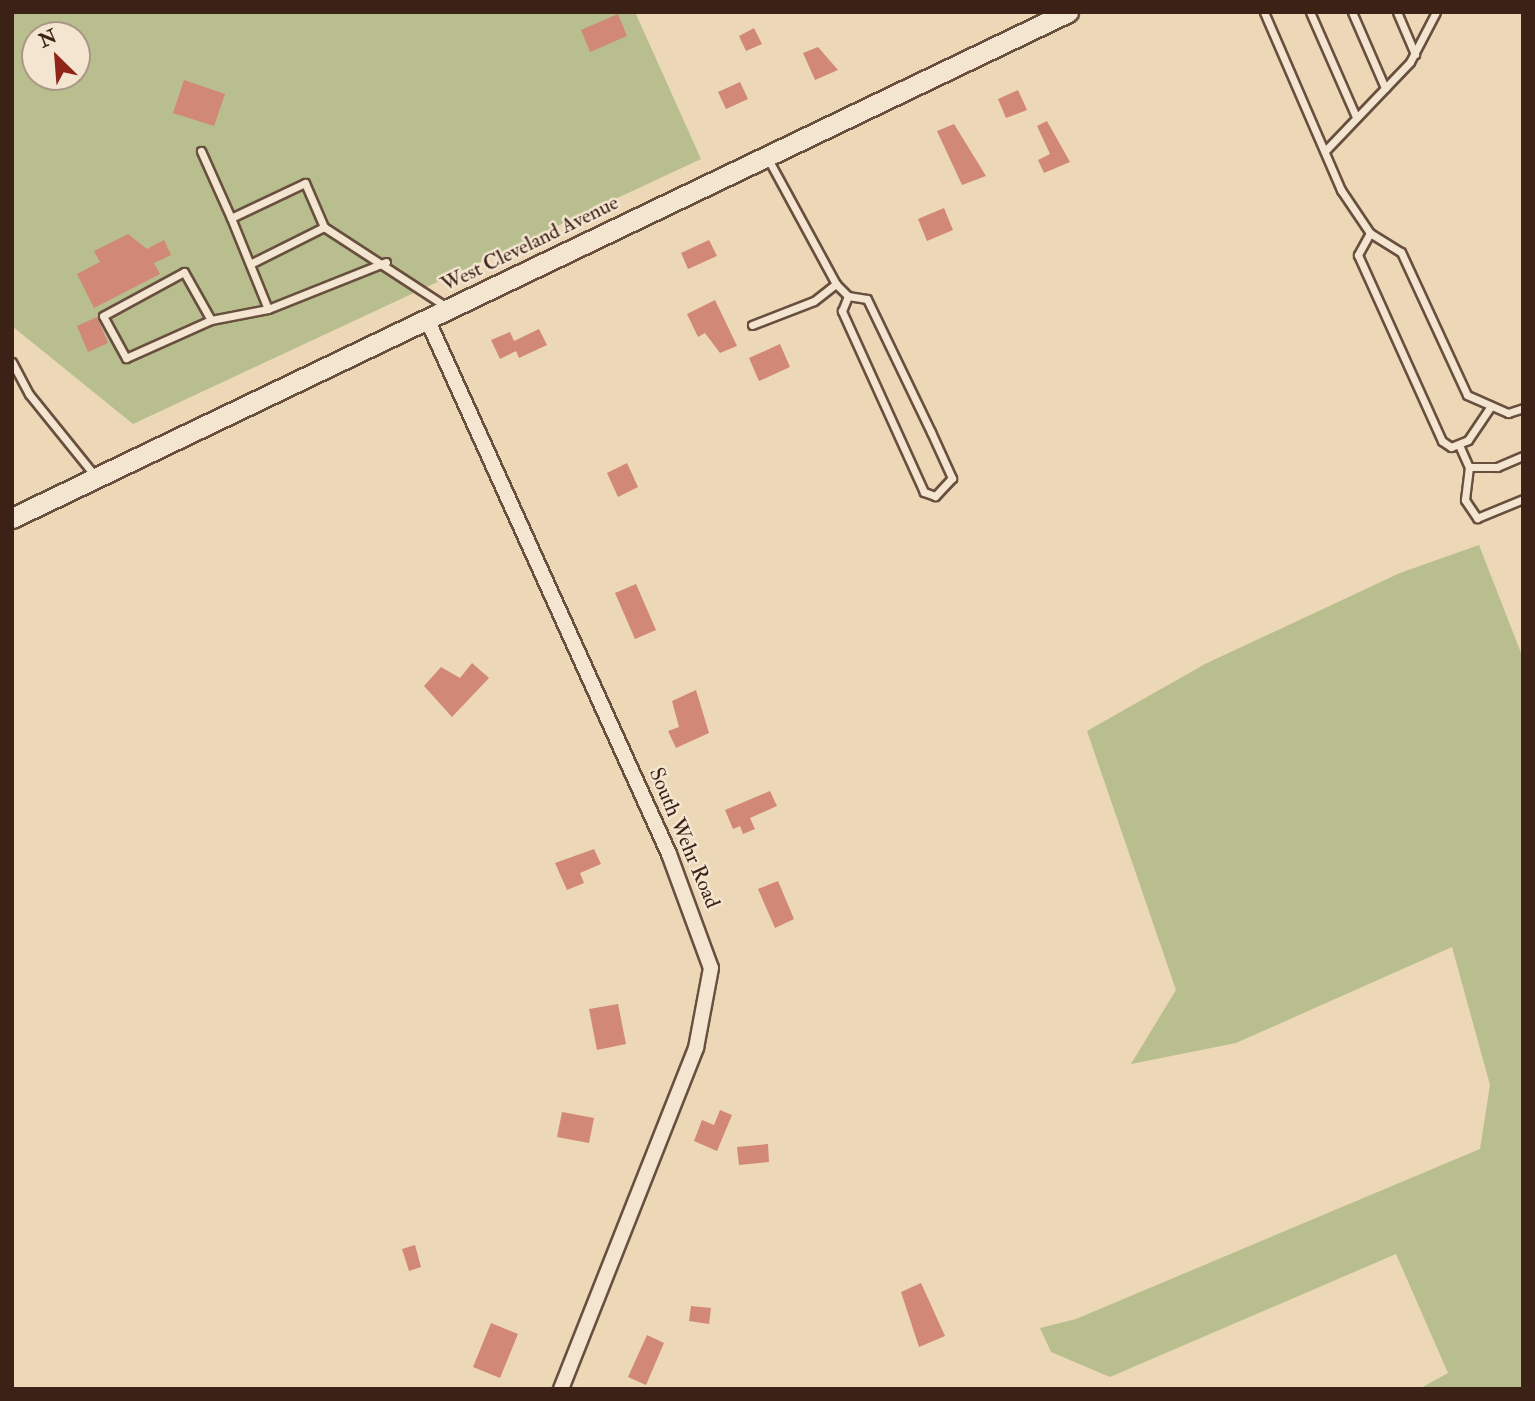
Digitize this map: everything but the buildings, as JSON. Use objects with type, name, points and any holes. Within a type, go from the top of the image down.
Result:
[{"type":"main road","name":"West Cleveland Avenue","points":[[12,518],[1069,12]]},
{"type":"street","name":"South Wehr Road","points":[[427,319],[669,854],[711,968],[699,1038],[561,1389]]},
{"type":"lane","points":[[1264,12],[1325,151],[1370,233],[1401,252],[1468,395],[1508,413],[1523,408]]},
{"type":"lane","points":[[1310,12],[1356,117]]},
{"type":"lane","points":[[1352,12],[1385,88]]},
{"type":"lane","points":[[1397,12],[1415,54]]},
{"type":"lane","points":[[1325,151],[1415,54],[1436,12]]},
{"type":"lane","points":[[201,151],[268,309]]},
{"type":"lane","points":[[766,156],[836,284],[848,296],[867,299],[952,478],[936,496],[924,492],[842,312],[848,296]]},
{"type":"lane","points":[[231,218],[305,183],[324,227],[386,262],[448,309]]},
{"type":"lane","points":[[250,264],[324,227]]},
{"type":"lane","points":[[1370,233],[1358,255],[1437,433],[1451,447],[1459,445],[1491,406]]},
{"type":"lane","points":[[211,320],[184,272],[103,316],[126,358],[211,320],[268,309],[386,262]]},
{"type":"lane","points":[[752,325],[814,301],[836,284]]},
{"type":"lane","points":[[12,362],[29,394],[97,477]]},
{"type":"lane","points":[[1459,445],[1469,467],[1465,500],[1477,518],[1523,499]]},
{"type":"lane","points":[[1469,467],[1497,467],[1523,456]]},
{"type":"green space","points":[[12,12],[635,12],[701,159],[133,424],[12,326]]},
{"type":"green space","points":[[1479,545],[1523,658],[1523,1389],[1419,1389],[1448,1373],[1396,1254],[1110,1377],[1051,1352],[1040,1328],[1076,1319],[1480,1149],[1490,1085],[1452,947],[1236,1043],[1131,1064],[1176,990],[1087,731],[1205,664],[1400,573]]}]
